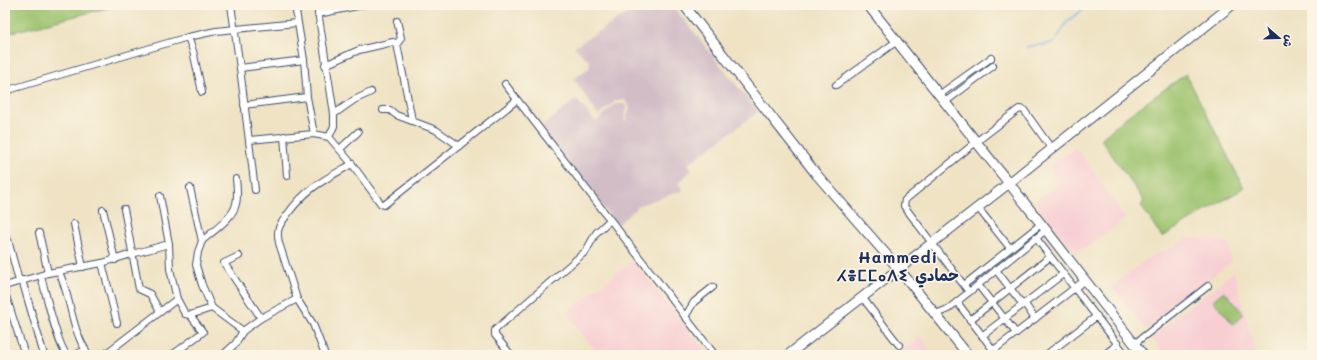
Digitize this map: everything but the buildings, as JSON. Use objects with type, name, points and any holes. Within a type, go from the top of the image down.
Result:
[{"type":"main road","points":[[684,5],[817,175],[899,269],[968,355]]},
{"type":"main road","points":[[868,5],[1008,184],[1044,227],[1143,355]]},
{"type":"main road","points":[[788,355],[932,242],[978,208],[1051,148],[1232,5]]},
{"type":"street","points":[[231,5],[255,190]]},
{"type":"street","points":[[295,5],[304,60],[307,97],[314,134]]},
{"type":"street","points":[[317,5],[334,114],[334,126],[329,137]]},
{"type":"street","points":[[318,14],[362,5]]},
{"type":"street","points":[[326,65],[360,50],[395,43],[400,38],[398,21]]},
{"type":"street","points":[[5,91],[188,36],[298,23]]},
{"type":"street","points":[[188,36],[193,50],[202,92]]},
{"type":"street","points":[[836,85],[897,41]]},
{"type":"street","points":[[395,43],[412,120]]},
{"type":"street","points":[[942,99],[991,58]]},
{"type":"street","points":[[240,68],[304,60]]},
{"type":"street","points":[[942,99],[993,66]]},
{"type":"street","points":[[505,84],[715,355]]},
{"type":"street","points":[[334,114],[354,100],[371,92]]},
{"type":"street","points":[[244,105],[307,97]]},
{"type":"street","points":[[249,140],[314,134],[329,137],[352,164],[381,204],[384,205],[517,100]]},
{"type":"street","points":[[969,292],[904,206],[905,200],[1019,109],[1022,109],[1051,148]]},
{"type":"street","points":[[383,110],[390,110],[396,115],[436,130],[459,146]]},
{"type":"street","points":[[340,149],[358,132]]},
{"type":"street","points":[[284,136],[287,176]]},
{"type":"street","points":[[325,355],[312,324],[297,299],[277,234],[278,228],[295,203],[313,186],[352,164]]},
{"type":"street","points":[[202,241],[232,214],[236,205],[236,179]]},
{"type":"street","points":[[190,188],[202,241],[196,265],[202,285],[212,308],[243,331]]},
{"type":"street","points":[[160,196],[169,244],[170,269],[177,299],[185,314],[190,315],[203,332],[173,354]]},
{"type":"street","points":[[978,208],[1010,248]]},
{"type":"street","points":[[124,209],[139,289],[150,294],[160,312]]},
{"type":"street","points":[[103,210],[115,260]]},
{"type":"street","points":[[511,355],[495,335],[495,330],[586,251],[596,233],[610,220]]},
{"type":"street","points":[[74,224],[83,267]]},
{"type":"street","points":[[964,285],[1010,248],[1044,227]]},
{"type":"street","points":[[936,314],[948,309],[957,302],[1036,238],[1044,227]]},
{"type":"street","points":[[39,233],[48,273]]},
{"type":"street","points":[[1036,238],[1126,355]]},
{"type":"street","points":[[8,240],[44,355]]},
{"type":"street","points":[[5,286],[48,273],[102,264],[169,244]]},
{"type":"street","points":[[239,256],[224,263],[261,318]]},
{"type":"street","points":[[970,320],[1050,258]]},
{"type":"street","points":[[102,264],[117,323]]},
{"type":"street","points":[[996,270],[1035,319]]},
{"type":"street","points":[[59,272],[65,284],[72,318],[80,342],[88,355]]},
{"type":"street","points":[[982,336],[1063,274]]},
{"type":"street","points":[[41,276],[58,338],[64,352],[67,355]]},
{"type":"street","points":[[957,302],[996,353],[1016,333],[1084,280]]},
{"type":"street","points":[[978,285],[1016,333]]},
{"type":"street","points":[[685,317],[694,302],[713,286]]},
{"type":"street","points":[[1134,344],[1208,286]]},
{"type":"street","points":[[5,293],[25,355]]},
{"type":"street","points":[[862,297],[899,345]]},
{"type":"street","points":[[104,355],[177,299]]},
{"type":"street","points":[[223,355],[235,344],[243,331],[261,318],[297,299]]},
{"type":"street","points":[[190,315],[212,308]]},
{"type":"street","points":[[1046,355],[1097,316]]},
{"type":"street","points":[[1104,355],[1118,344]]},
{"type":"street","points":[[75,355],[81,352],[88,355]]},
{"type":"street","points":[[173,354],[181,353],[185,355]]},
{"type":"shaded area","points":[[641,5],[672,5],[758,112],[688,164],[692,170],[678,183],[683,190],[640,205],[617,225],[542,127],[576,99],[596,122],[615,104],[624,104],[627,108],[624,119],[626,121],[630,107],[624,99],[617,100],[598,115],[574,79],[590,67],[589,61],[574,47]]},
{"type":"shaded area","points":[[1076,147],[1126,219],[1076,254],[1034,202],[1059,183],[1048,167]]},
{"type":"shaded area","points":[[1187,238],[1206,238],[1229,242],[1231,262],[1146,330],[1112,287],[1150,256],[1169,249]]},
{"type":"shaded area","points":[[633,260],[708,355],[599,355],[566,313]]},
{"type":"shaded area","points":[[1234,272],[1256,355],[1164,355],[1151,337]]},
{"type":"shaded area","points":[[922,336],[932,355],[895,355]]},
{"type":"green space","points":[[5,5],[119,5],[5,34]]},
{"type":"green space","points":[[1186,74],[1244,188],[1162,237],[1141,206],[1144,201],[1101,139],[1126,117]]},
{"type":"green space","points":[[1224,291],[1244,314],[1233,324],[1213,300]]},
{"type":"waterway","points":[[1026,47],[1053,43],[1067,22],[1086,5]]},
{"type":"district","name":"Hammedi ⵃⴻⵎⵎⴰⴷⵉ حمادي","points":[[898,266]]}]
